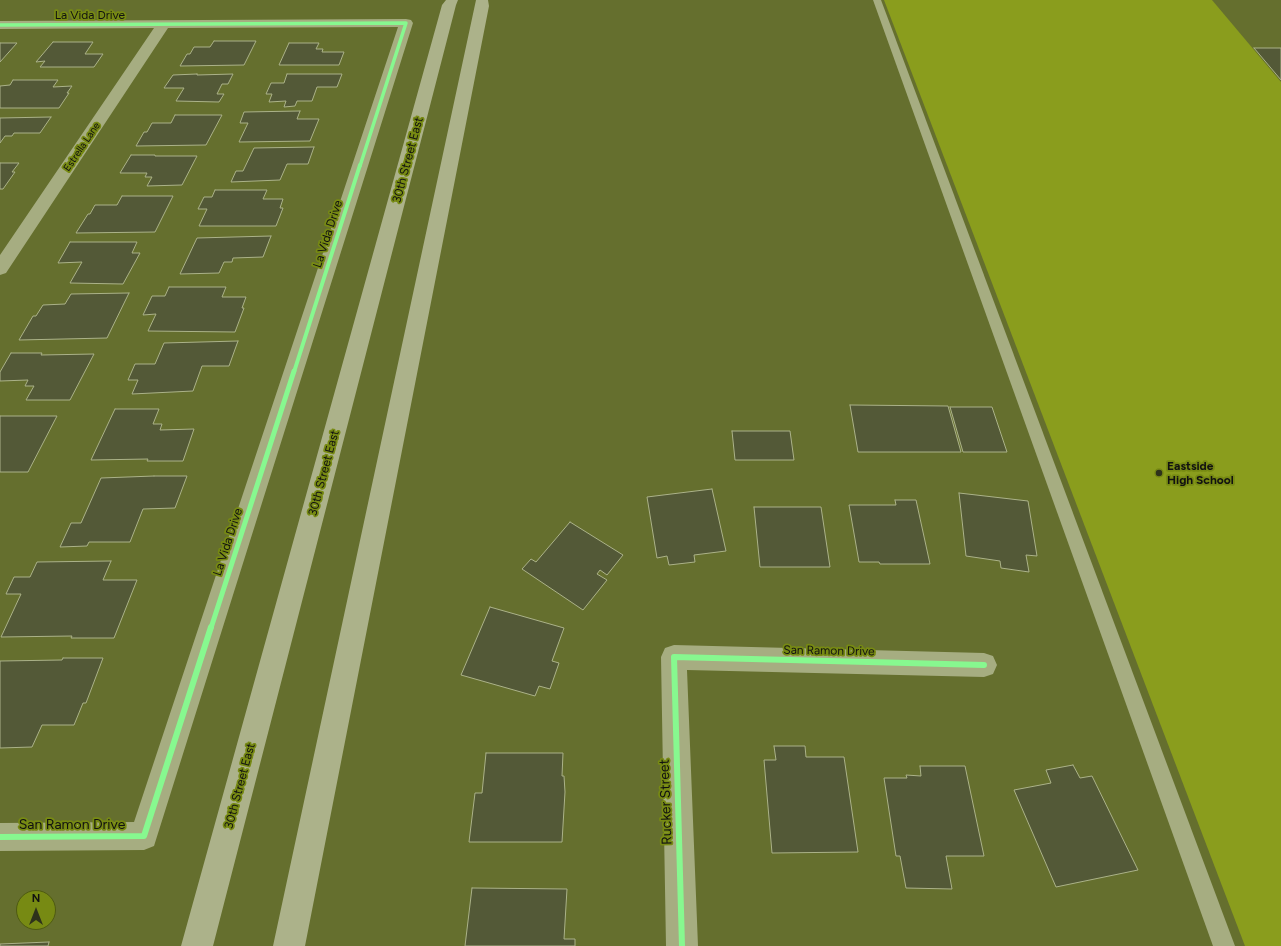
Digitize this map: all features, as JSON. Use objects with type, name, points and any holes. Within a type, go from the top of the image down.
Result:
[{"type":"main road","name":"30th Street East","points":[[197,946],[445,20],[452,0]]},
{"type":"main road","points":[[289,946],[482,0]]},
{"type":"street","name":"La Vida Drive","points":[[0,25],[406,23],[144,836]]},
{"type":"street","name":"Estrella Lane","points":[[0,269],[163,24]]},
{"type":"street","name":"San Ramon Drive","points":[[674,657],[984,665]]},
{"type":"street","name":"Rucker Street","points":[[674,657],[682,946]]},
{"type":"street","name":"San Ramon Drive","points":[[0,837],[144,836]]},
{"type":"lane","points":[[877,0],[1224,946]]},
{"type":"green space","name":"Eastside High School","points":[[884,0],[1212,0],[1281,82],[1281,946],[1245,946]]},
{"type":"building","points":[[214,41],[256,41],[244,65],[180,66],[187,54],[190,54],[194,47],[210,47]]},
{"type":"building","points":[[53,42],[93,42],[85,54],[103,54],[94,67],[40,67],[45,61],[36,62]]},
{"type":"building","points":[[0,43],[17,43],[0,62]]},
{"type":"building","points":[[289,43],[319,43],[316,49],[323,49],[322,52],[344,52],[339,65],[279,65]]},
{"type":"building","points":[[1254,48],[1281,48],[1281,80]]},
{"type":"building","points":[[233,74],[228,84],[222,84],[217,94],[224,94],[219,102],[176,101],[184,88],[164,88],[173,75]]},
{"type":"building","points":[[287,74],[342,74],[337,87],[317,87],[312,101],[297,101],[295,106],[284,107],[286,101],[269,102],[272,94],[266,94],[271,83],[284,83]]},
{"type":"building","points":[[13,80],[58,80],[53,87],[72,86],[59,108],[0,108],[0,86],[10,85]]},
{"type":"building","points":[[300,111],[297,119],[319,119],[310,141],[239,142],[248,123],[240,123],[244,112]]},
{"type":"building","points":[[175,115],[222,115],[206,145],[136,146],[144,132],[147,132],[152,123],[171,123]]},
{"type":"building","points":[[51,117],[40,133],[14,133],[12,136],[5,136],[0,143],[0,118]]},
{"type":"building","points":[[314,147],[308,164],[287,164],[280,180],[231,182],[236,171],[243,171],[254,148]]},
{"type":"building","points":[[131,155],[197,156],[182,185],[147,186],[152,177],[145,177],[147,173],[120,173]]},
{"type":"building","points":[[0,163],[19,163],[12,172],[15,172],[3,189],[0,189]]},
{"type":"building","points":[[215,190],[267,190],[263,199],[283,199],[280,208],[283,208],[276,226],[199,226],[207,209],[198,209],[204,197],[212,197]]},
{"type":"building","points":[[122,196],[173,196],[155,232],[76,233],[95,205],[117,205]]},
{"type":"building","points":[[271,236],[263,257],[233,258],[232,262],[224,262],[219,273],[180,274],[197,238]]},
{"type":"building","points":[[70,242],[137,242],[132,253],[140,253],[123,284],[70,283],[82,262],[58,263]]},
{"type":"building","points":[[169,287],[226,287],[222,297],[246,297],[242,308],[244,308],[235,332],[148,331],[156,314],[143,315],[152,296],[165,296]]},
{"type":"building","points":[[129,293],[107,338],[19,340],[33,316],[36,316],[43,305],[65,304],[71,294]]},
{"type":"building","points":[[238,341],[229,366],[202,366],[193,391],[132,394],[138,380],[128,380],[135,364],[155,364],[164,343]]},
{"type":"building","points":[[11,353],[42,353],[41,355],[94,354],[70,400],[26,400],[34,386],[25,386],[28,380],[0,381],[0,372]]},
{"type":"building","points":[[850,405],[948,406],[961,452],[858,452]]},
{"type":"building","points":[[950,407],[992,407],[1007,452],[963,452]]},
{"type":"building","points":[[115,409],[159,409],[153,424],[162,424],[160,430],[194,429],[183,461],[147,461],[148,459],[91,460]]},
{"type":"building","points":[[0,416],[57,416],[28,472],[0,472]]},
{"type":"building","points":[[732,431],[790,431],[794,460],[735,460]]},
{"type":"building","points":[[187,476],[175,508],[143,509],[130,542],[89,542],[87,546],[60,547],[71,523],[81,523],[101,478]]},
{"type":"building","points":[[712,489],[726,551],[694,555],[695,562],[669,565],[667,556],[657,558],[647,497]]},
{"type":"building","points":[[959,493],[1028,501],[1037,556],[1026,555],[1029,572],[1001,568],[1000,561],[966,556]]},
{"type":"building","points":[[895,500],[916,500],[930,564],[880,564],[879,562],[859,562],[849,505],[896,505]]},
{"type":"building","points":[[754,507],[821,507],[830,567],[760,567]]},
{"type":"building","points":[[570,522],[623,555],[607,575],[600,570],[597,574],[607,580],[583,610],[522,569],[531,559],[536,562]]},
{"type":"building","points":[[111,561],[103,580],[137,580],[114,638],[71,638],[72,636],[1,637],[21,594],[6,594],[14,577],[30,577],[37,562]]},
{"type":"building","points":[[490,607],[564,628],[552,661],[559,663],[550,689],[539,686],[535,696],[461,675]]},
{"type":"building","points":[[63,658],[103,658],[86,703],[83,703],[74,725],[42,725],[32,747],[0,748],[0,661],[62,660]]},
{"type":"building","points":[[774,746],[805,746],[806,757],[844,757],[858,852],[772,853],[764,760],[776,760]]},
{"type":"building","points":[[486,753],[563,753],[562,776],[564,776],[565,792],[562,842],[469,842],[475,793],[482,793]]},
{"type":"building","points":[[1073,765],[1080,778],[1092,776],[1138,870],[1056,887],[1014,790],[1051,783],[1046,770]]},
{"type":"building","points":[[920,766],[965,766],[984,856],[946,856],[952,889],[906,888],[900,856],[896,856],[884,778],[907,778],[906,775],[921,776]]},
{"type":"building","points":[[472,888],[567,889],[564,939],[575,939],[575,946],[465,946]]},
{"type":"building","points":[[49,942],[48,946],[0,946],[0,944]]},
{"type":"cycle path","points":[[0,25],[406,23],[144,836],[0,837]]},
{"type":"cycle path","points":[[682,946],[674,657],[984,665]]},
{"type":"place","name":"Eastside High School","points":[[1159,473]]}]
